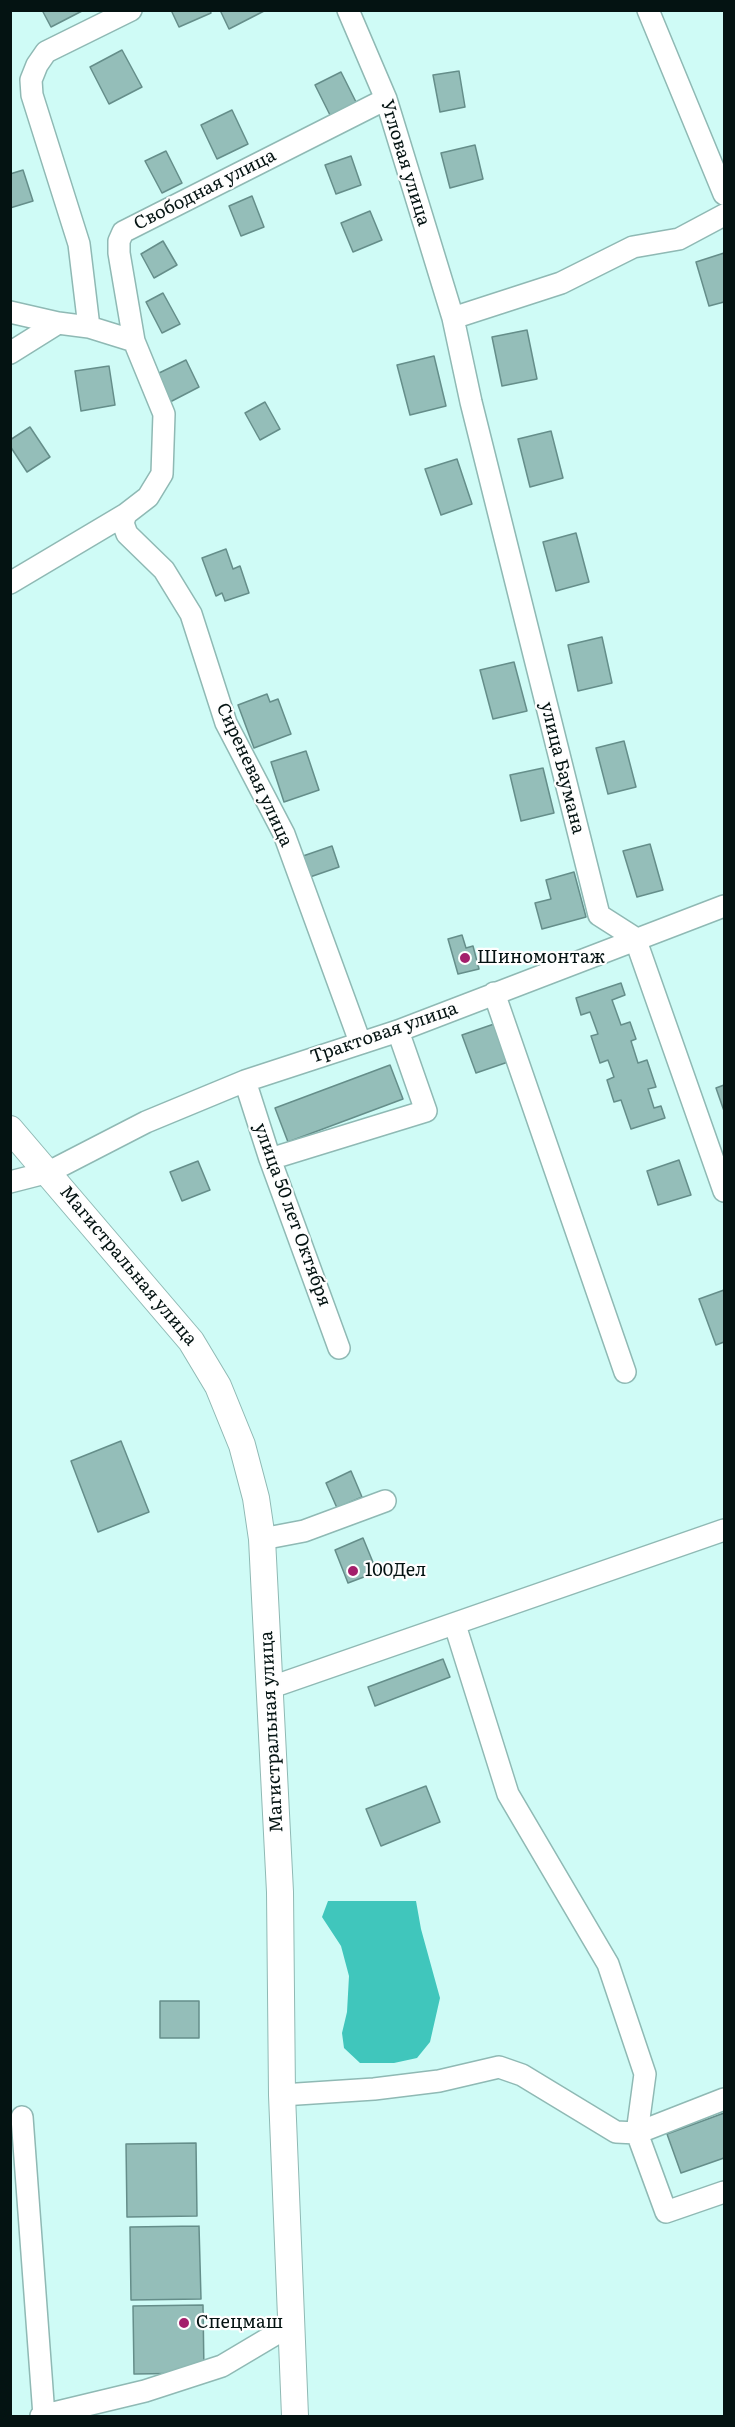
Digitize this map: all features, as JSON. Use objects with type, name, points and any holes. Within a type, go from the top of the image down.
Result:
[{"type":"main road","name":"Магистральная улица","points":[[10,1129],[191,1341],[218,1386],[242,1445],[256,1498],[262,1539],[280,1892],[282,2095],[295,2416]]},
{"type":"street","points":[[89,327],[79,244],[32,95],[32,80],[37,65],[46,52],[131,10]]},
{"type":"street","name":"Угловая улица","points":[[348,10],[386,99],[453,318]]},
{"type":"street","points":[[648,10],[724,194]]},
{"type":"street","name":"Свободная улица","points":[[134,341],[119,253],[119,241],[123,232],[386,99]]},
{"type":"street","points":[[453,318],[561,283],[633,247],[679,239],[724,215]]},
{"type":"street","points":[[10,312],[58,323],[89,327],[134,341],[164,414],[162,474],[148,497],[126,514],[10,583]]},
{"type":"street","name":"улица Баумана","points":[[453,318],[471,402],[599,915],[635,938]]},
{"type":"street","points":[[10,353],[58,323]]},
{"type":"street","name":"Сиреневая улица","points":[[126,514],[123,523],[127,534],[164,570],[191,614],[226,723],[284,834],[360,1042]]},
{"type":"street","name":"Трактовая улица","points":[[10,1182],[49,1172],[146,1122],[245,1081],[398,1030],[724,906]]},
{"type":"street","points":[[635,938],[724,1191]]},
{"type":"street","points":[[494,993],[625,1372]]},
{"type":"street","points":[[270,1158],[426,1111],[398,1030]]},
{"type":"street","name":"улица 50 лет Октября","points":[[245,1081],[270,1158],[339,1348]]},
{"type":"street","points":[[262,1539],[304,1531],[385,1501]]},
{"type":"street","points":[[269,1688],[724,1530]]},
{"type":"street","points":[[455,1625],[508,1794],[608,1964],[645,2074],[637,2133],[666,2212],[724,2192]]},
{"type":"street","points":[[282,2095],[439,2081],[499,2067],[522,2076],[616,2132],[637,2133],[724,2099]]},
{"type":"street","points":[[22,2117],[43,2416],[145,2391],[222,2366],[291,2325]]},
{"type":"water","points":[[328,1901],[416,1901],[421,1929],[440,1998],[430,2042],[417,2058],[394,2063],[360,2063],[344,2048],[342,2033],[347,2012],[349,1976],[341,1946],[322,1917]]},
{"type":"building","points":[[42,10],[84,10],[51,27]]},
{"type":"building","points":[[171,10],[210,10],[211,13],[179,27]]},
{"type":"building","points":[[220,10],[266,10],[229,29]]},
{"type":"building","points":[[122,50],[142,87],[109,104],[90,67]]},
{"type":"building","points":[[459,71],[465,107],[440,112],[433,75]]},
{"type":"building","points":[[341,72],[357,104],[331,117],[315,85]]},
{"type":"building","points":[[232,110],[248,144],[217,159],[201,125]]},
{"type":"building","points":[[475,145],[483,179],[450,188],[441,153]]},
{"type":"building","points":[[166,151],[182,183],[162,193],[145,161]]},
{"type":"building","points":[[351,156],[361,185],[336,194],[325,165]]},
{"type":"building","points":[[23,170],[33,201],[10,208],[10,174]]},
{"type":"building","points":[[252,196],[264,227],[241,236],[229,206]]},
{"type":"building","points":[[370,211],[382,240],[353,252],[341,223]]},
{"type":"building","points":[[163,241],[177,265],[154,278],[141,254]]},
{"type":"building","points":[[724,253],[724,302],[709,306],[696,262]]},
{"type":"building","points":[[163,293],[180,324],[162,333],[146,302]]},
{"type":"building","points":[[527,330],[537,379],[502,386],[492,337]]},
{"type":"building","points":[[434,356],[446,406],[410,415],[397,365]]},
{"type":"building","points":[[186,360],[199,387],[170,402],[157,374]]},
{"type":"building","points":[[109,366],[115,405],[81,411],[75,371]]},
{"type":"building","points":[[265,402],[280,429],[260,440],[245,413]]},
{"type":"building","points":[[30,427],[50,457],[27,472],[10,446],[10,440]]},
{"type":"building","points":[[551,431],[563,478],[530,487],[518,439]]},
{"type":"building","points":[[457,459],[472,504],[441,515],[425,469]]},
{"type":"building","points":[[576,533],[589,582],[556,591],[543,542]]},
{"type":"building","points":[[226,549],[233,569],[240,566],[249,593],[225,601],[222,593],[216,596],[202,558]]},
{"type":"building","points":[[602,637],[612,683],[578,691],[568,645]]},
{"type":"building","points":[[514,662],[527,711],[493,719],[480,670]]},
{"type":"building","points":[[267,694],[270,702],[278,699],[291,734],[254,748],[238,705]]},
{"type":"building","points":[[624,741],[636,787],[608,794],[596,748]]},
{"type":"building","points":[[306,751],[319,790],[284,802],[271,762]]},
{"type":"building","points":[[543,768],[554,813],[521,821],[510,775]]},
{"type":"building","points":[[650,844],[663,890],[637,897],[623,851]]},
{"type":"building","points":[[332,846],[339,867],[310,877],[303,856]]},
{"type":"building","points":[[574,872],[586,917],[542,929],[535,903],[551,899],[546,880]]},
{"type":"building","name":"Шиномонтаж","points":[[462,935],[466,948],[473,946],[479,969],[458,974],[448,939]]},
{"type":"building","points":[[621,983],[625,995],[612,1000],[621,1025],[630,1022],[636,1039],[631,1041],[638,1063],[647,1060],[656,1087],[648,1089],[654,1108],[661,1106],[665,1118],[631,1129],[621,1100],[614,1102],[607,1080],[614,1077],[608,1060],[600,1063],[591,1036],[598,1034],[590,1012],[581,1015],[576,998]]},
{"type":"building","points":[[494,1024],[508,1062],[476,1073],[462,1035]]},
{"type":"building","points":[[390,1065],[403,1099],[288,1142],[275,1108]]},
{"type":"building","points":[[724,1085],[724,1111],[716,1088]]},
{"type":"building","points":[[679,1160],[691,1195],[658,1205],[647,1171]]},
{"type":"building","points":[[198,1161],[210,1190],[182,1201],[170,1172]]},
{"type":"building","points":[[724,1290],[724,1342],[716,1345],[699,1299]]},
{"type":"building","points":[[121,1441],[149,1512],[98,1532],[71,1461]]},
{"type":"building","points":[[351,1471],[362,1497],[337,1508],[326,1483]]},
{"type":"building","points":[[363,1538],[377,1572],[348,1583],[335,1550]]},
{"type":"building","points":[[443,1659],[450,1677],[375,1706],[368,1687]]},
{"type":"building","points":[[426,1786],[440,1822],[381,1846],[366,1809]]},
{"type":"building","points":[[160,2001],[199,2001],[199,2038],[160,2038]]},
{"type":"building","points":[[724,2113],[724,2158],[681,2173],[667,2134]]},
{"type":"building","points":[[196,2143],[197,2216],[127,2217],[126,2144]]},
{"type":"building","points":[[199,2226],[201,2299],[131,2300],[130,2227]]},
{"type":"building","points":[[203,2305],[204,2373],[134,2374],[133,2306]]},
{"type":"place","name":"Шиномонтаж","points":[[465,958]]},
{"type":"place","name":"100Дел","points":[[353,1571]]},
{"type":"place","name":"Спецмаш","points":[[184,2323]]}]
